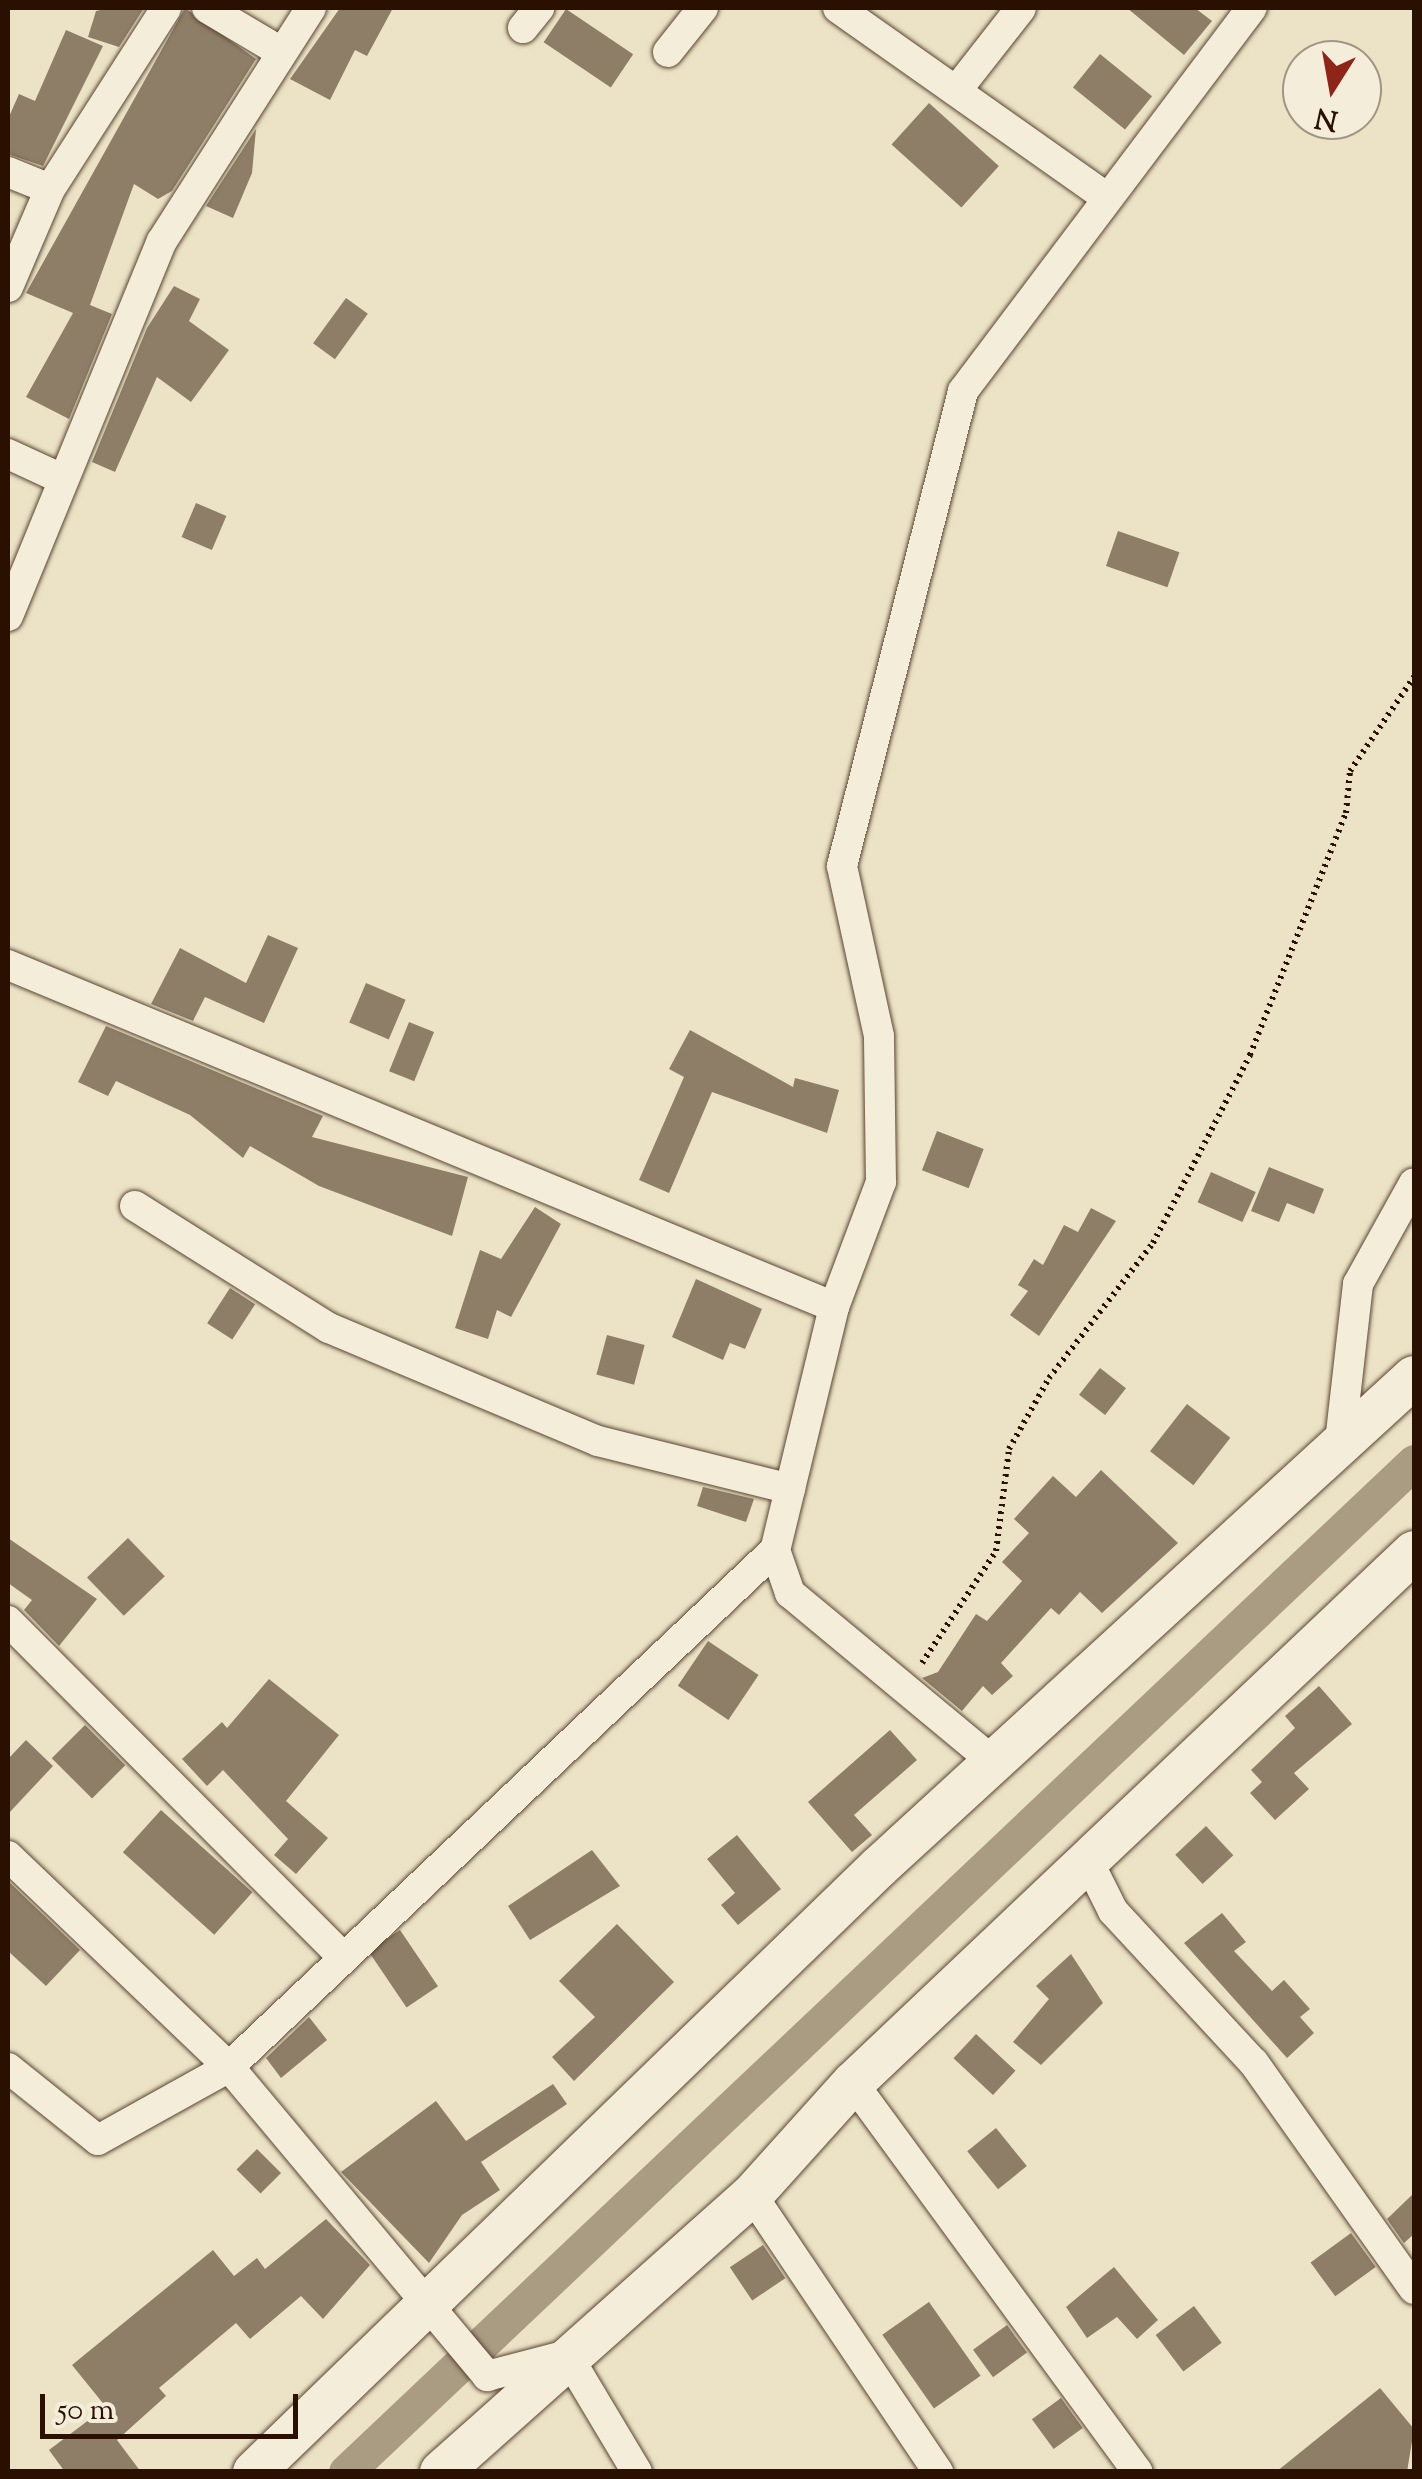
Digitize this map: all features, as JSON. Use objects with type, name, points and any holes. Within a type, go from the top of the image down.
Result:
[{"type":"main road","points":[[254,2472],[997,1764],[1336,1454],[1414,1376]]},
{"type":"main road","points":[[441,2472],[566,2355],[752,2194],[853,2083],[1414,1552]]},
{"type":"street","points":[[8,287],[50,189],[166,8]]},
{"type":"street","points":[[206,8],[276,49]]},
{"type":"street","points":[[8,616],[162,241],[276,49],[311,8]]},
{"type":"street","points":[[668,52],[703,8]]},
{"type":"street","points":[[838,8],[1106,196]]},
{"type":"street","points":[[956,91],[1021,8]]},
{"type":"street","points":[[8,2068],[98,2140],[229,2067],[774,1550],[834,1307],[881,1182],[879,1036],[842,866],[963,391],[1106,196],[1252,8]]},
{"type":"street","points":[[8,172],[50,189]]},
{"type":"street","points":[[8,454],[62,479]]},
{"type":"street","points":[[8,965],[834,1307]]},
{"type":"street","points":[[1336,1454],[1351,1406],[1344,1350],[1358,1284],[1414,1184]]},
{"type":"street","points":[[134,1206],[329,1328],[598,1441],[790,1489]]},
{"type":"street","points":[[774,1550],[790,1593],[902,1693],[997,1764]]},
{"type":"street","points":[[8,1621],[344,1958]]},
{"type":"street","points":[[8,1856],[229,2067],[487,2376],[566,2355],[637,2472]]},
{"type":"street","points":[[1088,1861],[1113,1911],[1254,2063],[1414,2289]]},
{"type":"street","points":[[853,2083],[1138,2472]]},
{"type":"street","points":[[752,2194],[938,2472]]},
{"type":"path","points":[[902,1693],[996,1551],[1009,1449],[1049,1378],[1153,1242],[1250,1055],[1346,814],[1350,771],[1414,678]]},
{"type":"building","points":[[144,8],[119,47],[88,37],[96,11]]},
{"type":"building","points":[[185,8],[256,59],[172,191],[158,199],[134,184],[90,305],[112,314],[69,419],[26,397],[73,313],[26,293]]},
{"type":"building","points":[[340,8],[393,8],[367,56],[355,50],[330,100],[290,79]]},
{"type":"building","points":[[1127,8],[1195,8],[1212,21],[1184,55]]},
{"type":"building","points":[[566,9],[633,54],[611,87],[544,42]]},
{"type":"building","points":[[66,30],[103,46],[43,166],[8,154],[8,119],[19,94],[35,101]]},
{"type":"building","points":[[1100,54],[1152,96],[1125,130],[1073,87]]},
{"type":"building","points":[[929,103],[999,166],[961,208],[892,145]]},
{"type":"building","points":[[256,129],[252,173],[233,218],[206,206]]},
{"type":"building","points":[[174,286],[200,299],[189,321],[229,350],[191,402],[157,377],[115,472],[92,462],[147,328]]},
{"type":"building","points":[[346,298],[368,314],[335,359],[313,343]]},
{"type":"building","points":[[196,503],[226,516],[212,550],[182,537]]},
{"type":"building","points":[[1118,531],[1179,552],[1167,587],[1106,566]]},
{"type":"building","points":[[268,935],[298,948],[264,1023],[205,997],[193,1021],[151,1004],[180,948],[246,983]]},
{"type":"building","points":[[366,983],[406,1000],[389,1039],[349,1023]]},
{"type":"building","points":[[409,1022],[434,1032],[414,1081],[389,1071]]},
{"type":"building","points":[[106,1026],[323,1116],[312,1137],[468,1177],[452,1236],[319,1186],[250,1146],[243,1158],[190,1115],[116,1081],[108,1096],[78,1082]]},
{"type":"building","points":[[690,1030],[793,1087],[795,1078],[839,1090],[827,1133],[712,1092],[669,1193],[639,1180],[684,1077],[669,1069]]},
{"type":"building","points":[[937,1131],[984,1149],[969,1188],[922,1170]]},
{"type":"building","points":[[1269,1167],[1324,1189],[1314,1214],[1287,1203],[1279,1222],[1251,1211]]},
{"type":"building","points":[[1211,1172],[1256,1192],[1242,1222],[1198,1202]]},
{"type":"building","points":[[535,1207],[561,1224],[511,1317],[497,1310],[488,1339],[455,1328],[480,1250],[501,1259]]},
{"type":"building","points":[[1091,1208],[1116,1221],[1039,1336],[1010,1315],[1028,1291],[1018,1285],[1034,1259],[1043,1265],[1064,1225],[1078,1232]]},
{"type":"building","points":[[696,1279],[762,1309],[745,1349],[730,1343],[723,1360],[672,1337]]},
{"type":"building","points":[[230,1288],[255,1304],[232,1340],[207,1323]]},
{"type":"building","points":[[607,1335],[645,1345],[634,1385],[596,1375]]},
{"type":"building","points":[[1100,1368],[1126,1388],[1105,1415],[1079,1395]]},
{"type":"building","points":[[1187,1404],[1230,1438],[1193,1485],[1150,1451]]},
{"type":"building","points":[[1101,1470],[1178,1543],[1102,1613],[1080,1592],[1059,1615],[1051,1608],[1001,1663],[1013,1676],[992,1695],[983,1686],[962,1711],[922,1678],[938,1672],[976,1614],[987,1621],[1022,1581],[1002,1562],[1029,1533],[1014,1519],[1053,1476],[1076,1497]]},
{"type":"building","points":[[703,1487],[754,1499],[746,1522],[697,1506]]},
{"type":"building","points":[[8,1538],[97,1599],[59,1646],[24,1610],[32,1600],[8,1583]]},
{"type":"building","points":[[128,1538],[165,1576],[124,1616],[87,1578]]},
{"type":"building","points":[[708,1641],[759,1675],[728,1720],[678,1686]]},
{"type":"building","points":[[269,1679],[339,1735],[286,1801],[328,1838],[296,1874],[274,1855],[288,1839],[223,1770],[207,1786],[182,1759],[222,1722],[227,1728]]},
{"type":"building","points":[[1319,1686],[1352,1724],[1294,1773],[1309,1789],[1275,1820],[1250,1793],[1262,1782],[1251,1770],[1295,1728],[1285,1716]]},
{"type":"building","points":[[85,1725],[125,1765],[92,1799],[52,1758]]},
{"type":"building","points":[[890,1730],[917,1760],[854,1815],[872,1835],[852,1852],[808,1802]]},
{"type":"building","points":[[26,1740],[53,1766],[8,1814],[8,1759]]},
{"type":"building","points":[[161,1810],[252,1892],[214,1935],[123,1852]]},
{"type":"building","points":[[1206,1826],[1233,1855],[1203,1884],[1175,1855]]},
{"type":"building","points":[[737,1835],[781,1889],[738,1925],[721,1905],[735,1893],[707,1859]]},
{"type":"building","points":[[592,1850],[620,1886],[530,1940],[508,1906]]},
{"type":"building","points":[[8,1881],[80,1950],[46,1986],[8,1951]]},
{"type":"building","points":[[1222,1913],[1246,1942],[1234,1951],[1272,1991],[1284,1980],[1310,2009],[1300,2017],[1314,2033],[1287,2058],[1184,1943]]},
{"type":"building","points":[[617,1924],[674,1982],[574,2081],[552,2057],[595,2017],[559,1981]]},
{"type":"building","points":[[400,1930],[438,1986],[407,2008],[368,1951]]},
{"type":"building","points":[[1071,1954],[1103,2003],[1041,2065],[1013,2042],[1049,1999],[1036,1986]]},
{"type":"building","points":[[309,2017],[327,2040],[281,2078],[266,2058]]},
{"type":"building","points":[[976,2034],[1015,2071],[993,2095],[953,2058]]},
{"type":"building","points":[[553,2084],[567,2104],[481,2162],[500,2190],[462,2215],[429,2263],[341,2172],[436,2101],[466,2141]]},
{"type":"building","points":[[996,2128],[1027,2166],[998,2189],[967,2151]]},
{"type":"building","points":[[257,2149],[281,2173],[261,2194],[236,2170]]},
{"type":"building","points":[[1414,2193],[1414,2234],[1404,2243],[1387,2219]]},
{"type":"building","points":[[326,2219],[370,2265],[323,2319],[301,2296],[250,2339],[236,2323],[159,2388],[166,2396],[117,2440],[141,2472],[65,2472],[49,2450],[106,2407],[72,2365],[213,2250],[234,2276],[257,2258],[265,2269]]},
{"type":"building","points":[[1351,2233],[1376,2267],[1335,2296],[1311,2262]]},
{"type":"building","points":[[763,2245],[785,2278],[752,2301],[730,2267]]},
{"type":"building","points":[[1114,2267],[1158,2320],[1137,2339],[1117,2317],[1087,2338],[1066,2307]]},
{"type":"building","points":[[929,2302],[981,2376],[934,2408],[882,2335]]},
{"type":"building","points":[[1194,2306],[1222,2343],[1183,2372],[1156,2335]]},
{"type":"building","points":[[1007,2325],[1027,2353],[993,2377],[973,2350]]},
{"type":"building","points":[[1380,2388],[1414,2429],[1407,2472],[1276,2472]]},
{"type":"building","points":[[1061,2398],[1083,2428],[1054,2449],[1032,2419]]},
{"type":"waterway","points":[[346,2472],[1414,1462]]}]
